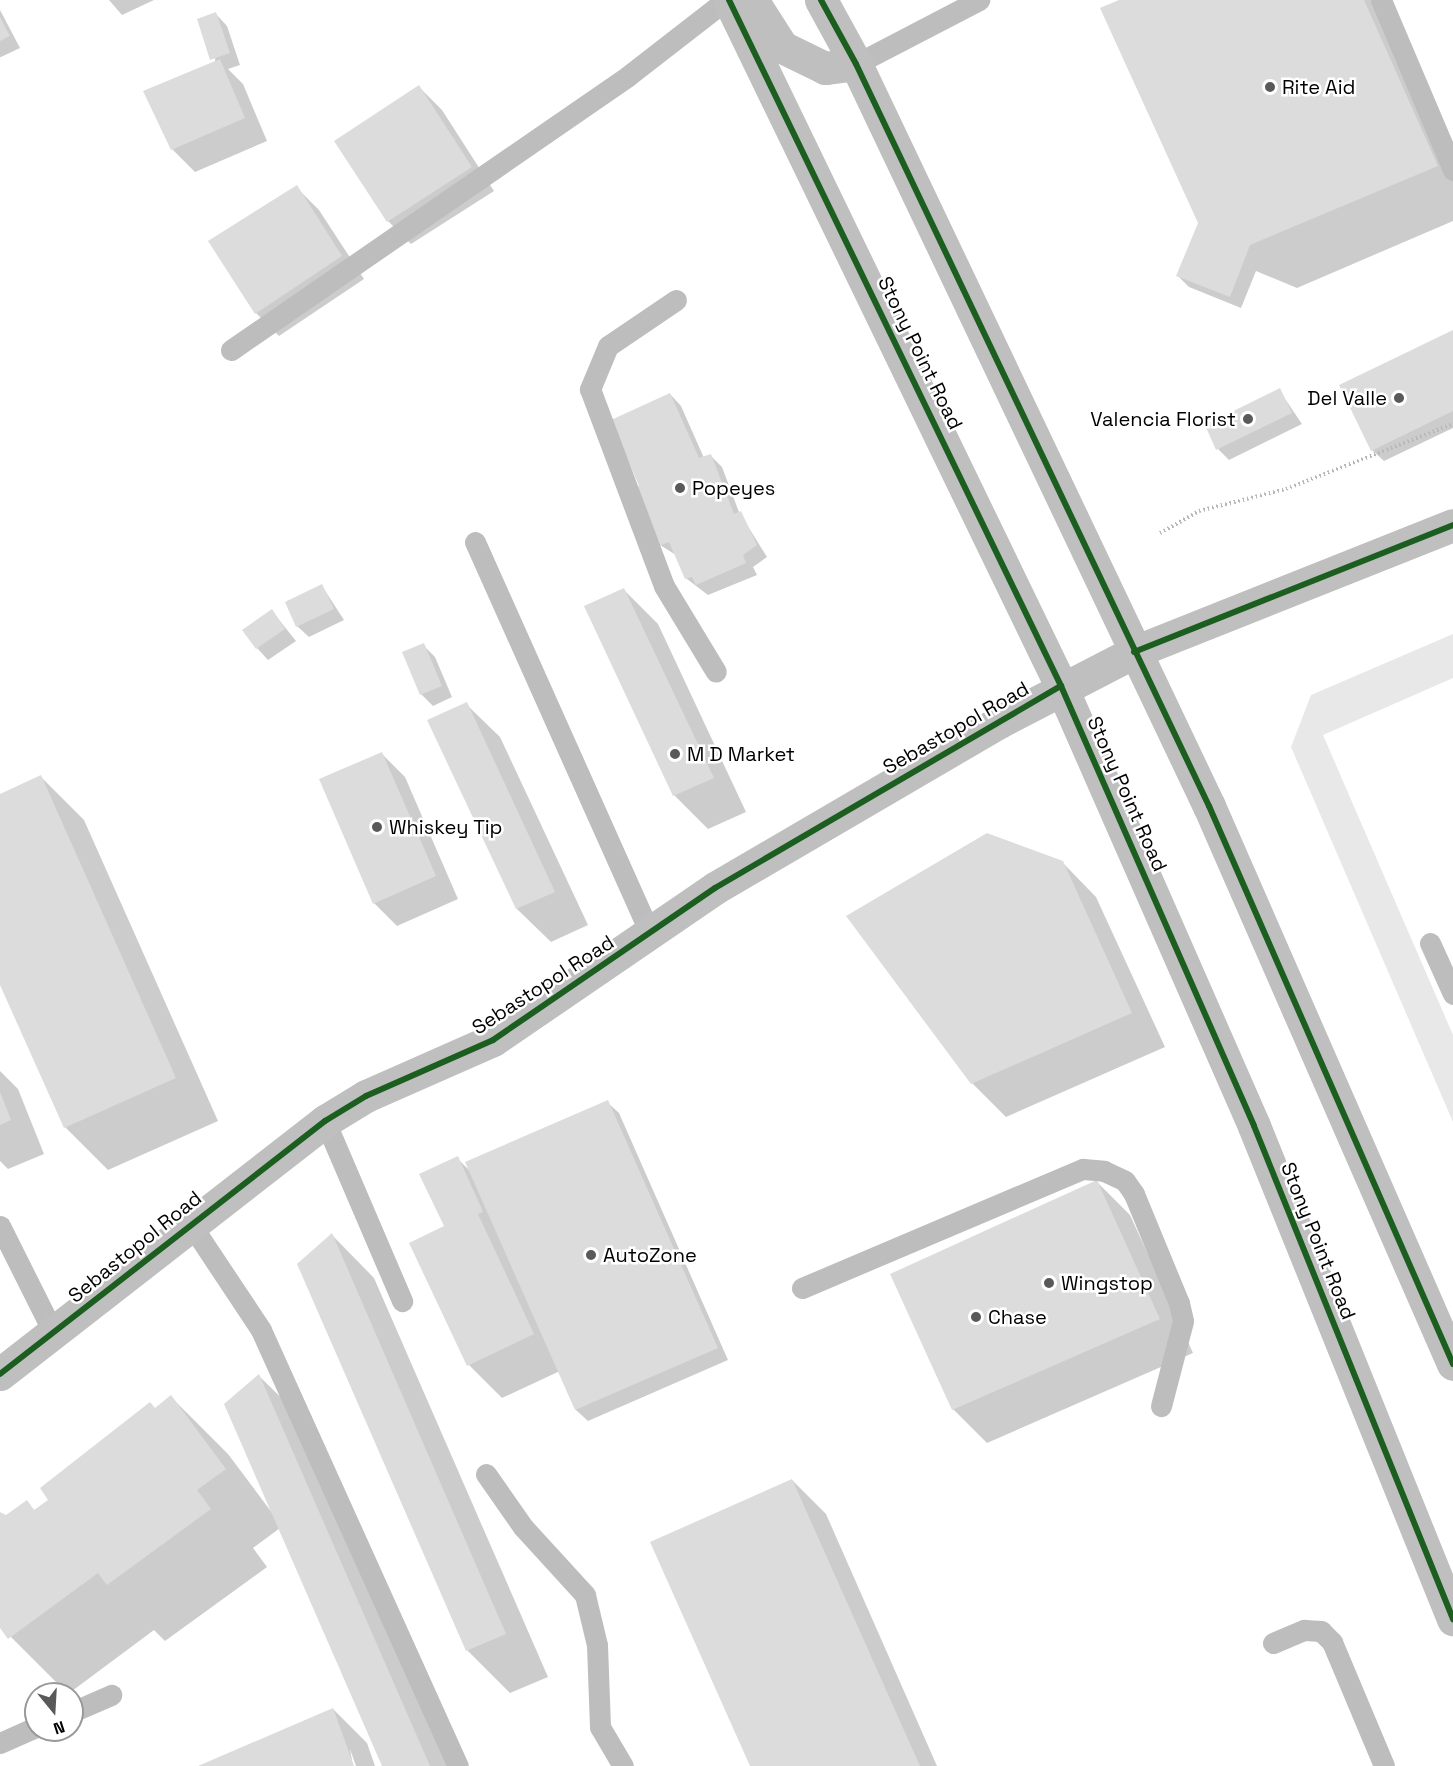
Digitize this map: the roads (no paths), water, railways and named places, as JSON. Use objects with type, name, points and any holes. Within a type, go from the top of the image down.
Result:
[{"type":"main road","name":"Stony Point Road","points":[[727,0],[1061,686],[1254,1126],[1453,1619]]},
{"type":"main road","points":[[752,0],[782,47],[825,68],[856,64]]},
{"type":"main road","points":[[821,0],[856,64],[1276,953],[1453,1364]]},
{"type":"main road","name":"Sebastopol Road","points":[[0,1374],[54,1334],[190,1223],[324,1121],[366,1096],[493,1040],[715,888],[1061,686],[1134,652],[1453,525]]},
{"type":"lane","points":[[231,350],[628,76],[727,0]]},
{"type":"lane","points":[[856,64],[979,0]]},
{"type":"lane","points":[[1381,0],[1453,170]]},
{"type":"lane","points":[[676,300],[608,346],[590,389],[664,586],[716,672]]},
{"type":"lane","points":[[475,542],[650,933]]},
{"type":"lane","points":[[1430,943],[1453,994]]},
{"type":"lane","points":[[324,1121],[402,1301]]},
{"type":"lane","points":[[802,1288],[1083,1169],[1104,1171],[1125,1181],[1134,1194],[1179,1302],[1183,1321],[1161,1406]]},
{"type":"lane","points":[[190,1223],[261,1330],[459,1766]]},
{"type":"lane","points":[[0,1226],[54,1334]]},
{"type":"lane","points":[[486,1474],[523,1527],[585,1594],[597,1644],[600,1727],[623,1766]]},
{"type":"lane","points":[[1273,1643],[1304,1630],[1321,1631],[1332,1642],[1384,1766]]},
{"type":"lane","points":[[84,1707],[111,1695]]},
{"type":"lane","points":[[0,1743],[24,1732]]},
{"type":"place","name":"Rite Aid","points":[[1270,87]]},
{"type":"place","name":"Del Valle","points":[[1399,398]]},
{"type":"place","name":"Valencia Florist","points":[[1248,419]]},
{"type":"place","name":"Popeyes","points":[[680,488]]},
{"type":"place","name":"M D Market","points":[[675,754]]},
{"type":"place","name":"Whiskey Tip","points":[[377,827]]},
{"type":"place","name":"AutoZone","points":[[591,1255]]},
{"type":"place","name":"Wingstop","points":[[1049,1283]]},
{"type":"place","name":"Chase","points":[[976,1317]]}]
